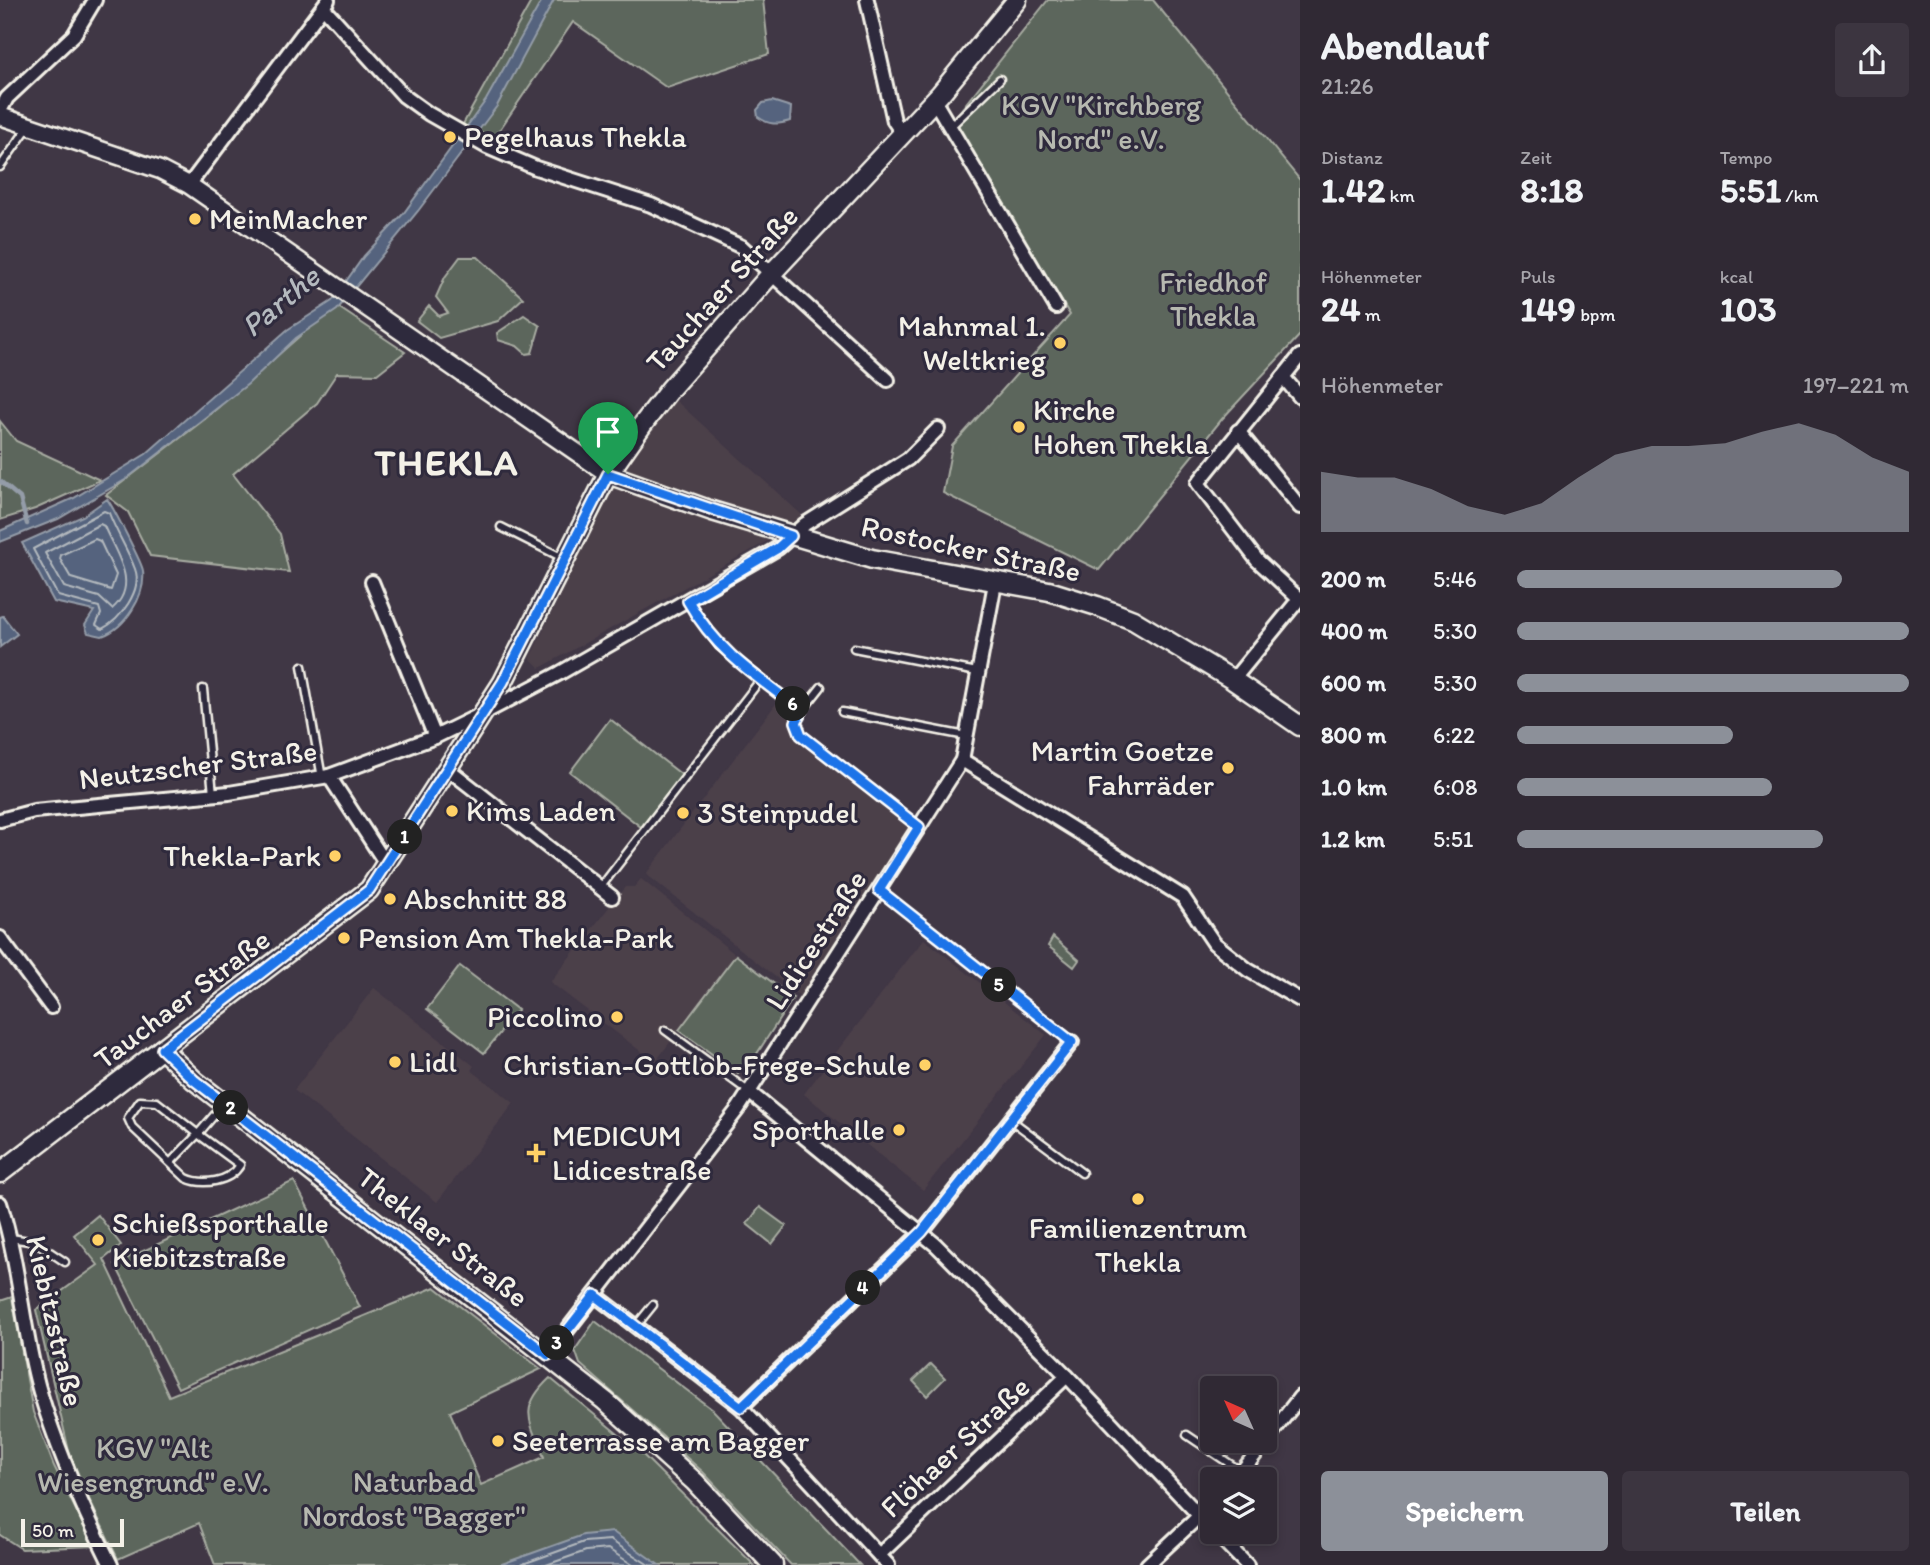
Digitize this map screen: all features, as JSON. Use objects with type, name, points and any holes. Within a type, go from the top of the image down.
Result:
[{"type":"main road","name":"Tauchaer Straße","points":[[0,1173],[349,908],[369,890],[390,862],[523,646],[608,474],[670,389],[772,274],[934,100],[1017,0]]},
{"type":"main road","name":"Rostocker Straße","points":[[608,474],[791,536],[872,559],[1049,591],[1133,620],[1233,680],[1300,726]]},
{"type":"main road","name":"Theklaer Straße","points":[[162,1049],[179,1067],[548,1355],[686,1474],[747,1534],[773,1565]]},
{"type":"street","points":[[95,0],[74,35],[7,98],[0,113],[29,126],[137,162],[190,185],[608,474]]},
{"type":"street","points":[[867,0],[894,121],[903,134]]},
{"type":"street","points":[[190,185],[324,3],[404,96],[452,129],[536,168],[651,205],[742,247],[888,380]]},
{"type":"street","points":[[934,100],[1056,307]]},
{"type":"street","points":[[1233,680],[1300,598],[1257,560],[1200,488],[1200,478],[1300,356]]},
{"type":"street","points":[[1283,377],[1300,397]]},
{"type":"street","name":"Neutzscher Straße","points":[[0,820],[34,811],[213,794],[326,777],[435,737],[688,601],[778,548],[791,536],[908,459],[938,429]]},
{"type":"street","points":[[1238,431],[1300,508]]},
{"type":"street","points":[[372,582],[435,737]]},
{"type":"street","name":"Lidicestraße","points":[[548,1355],[749,1092],[962,760],[995,583]]},
{"type":"street","points":[[962,760],[1183,897],[1214,943],[1248,970],[1300,1000]]},
{"type":"street","points":[[448,769],[612,897]]},
{"type":"street","points":[[326,777],[381,856],[390,862]]},
{"type":"street","points":[[0,938],[51,1007]]},
{"type":"street","points":[[741,1407],[922,1232],[1072,1042]]},
{"type":"street","points":[[749,1092],[922,1232],[1067,1376],[1199,1517],[1147,1565]]},
{"type":"street","name":"Kiebitzstraße","points":[[0,1203],[10,1238],[39,1390],[69,1477],[111,1565]]},
{"type":"street","points":[[595,1295],[741,1407],[888,1565]]},
{"type":"street","name":"Flöhaer Straße","points":[[879,1555],[1067,1376]]},
{"type":"street","points":[[1245,1467],[1300,1396]]},
{"type":"street","points":[[1226,1544],[1247,1565]]},
{"type":"lane","points":[[950,127],[1000,79]]},
{"type":"lane","points":[[0,167],[29,126]]},
{"type":"lane","points":[[501,527],[567,560]]},
{"type":"lane","points":[[688,601],[719,646],[802,711]]},
{"type":"lane","points":[[854,649],[977,672]]},
{"type":"lane","points":[[302,666],[326,777]]},
{"type":"lane","points":[[600,888],[761,680]]},
{"type":"lane","points":[[821,687],[796,722],[801,735],[919,827]]},
{"type":"lane","points":[[203,689],[213,794]]},
{"type":"lane","points":[[842,712],[966,736]]},
{"type":"lane","points":[[879,890],[1072,1042]]},
{"type":"lane","points":[[665,1030],[749,1092]]},
{"type":"lane","points":[[149,1099],[198,1133],[235,1159],[240,1165],[236,1171],[225,1178],[196,1183],[186,1178],[132,1127],[128,1118],[140,1101],[149,1099]]},
{"type":"lane","points":[[170,1163],[225,1103]]},
{"type":"lane","points":[[1011,1119],[1082,1173]]},
{"type":"lane","points":[[10,1238],[35,1242],[65,1262]]},
{"type":"lane","points":[[636,1326],[653,1305]]},
{"type":"lane","points":[[1187,1434],[1229,1467]]},
{"type":"shaded area","points":[[674,399],[802,515],[771,539],[540,668],[530,658],[613,485]]},
{"type":"shaded area","points":[[782,696],[802,711],[796,729],[919,827],[807,1002],[646,874]]},
{"type":"shaded area","points":[[641,879],[736,955],[655,1062],[550,982],[625,887],[634,887]]},
{"type":"shaded area","name":"Christian-Gottlob-Frege-Schule","points":[[924,939],[1046,1035],[923,1190],[804,1094]]},
{"type":"shaded area","points":[[374,988],[474,1066],[471,1070],[514,1103],[437,1202],[294,1090]]},
{"type":"green space","points":[[532,0],[763,0],[769,54],[667,88],[573,22],[494,138],[462,126]]},
{"type":"green space","points":[[1048,0],[1153,0],[1300,180],[1300,335],[1222,419],[1099,570],[943,493],[952,446],[1070,315],[952,121]]},
{"type":"green space","points":[[460,257],[478,257],[523,298],[498,321],[439,338],[417,321],[429,306],[439,316],[448,313],[436,297],[445,277]]},
{"type":"green space","points":[[335,305],[405,352],[377,374],[337,373],[317,403],[233,474],[280,534],[289,572],[150,556],[128,512],[106,495],[205,419]]},
{"type":"green space","points":[[524,315],[540,326],[532,353],[526,354],[517,346],[498,340],[497,333]]},
{"type":"green space","points":[[0,421],[16,441],[100,480],[35,509],[0,520]]},
{"type":"green space","points":[[610,719],[682,775],[641,827],[570,772]]},
{"type":"green space","points":[[1053,937],[1079,960],[1074,967],[1048,946]]},
{"type":"green space","points":[[736,955],[793,998],[749,1066],[744,1064],[738,1073],[679,1030]]},
{"type":"green space","points":[[460,966],[518,1010],[484,1053],[427,1009]]},
{"type":"green space","points":[[294,1181],[360,1307],[178,1388],[115,1264]]},
{"type":"green space","points":[[760,1207],[786,1226],[772,1244],[747,1224]]},
{"type":"green space","name":"Naturbad Nordost \"Bagger\"","points":[[98,1215],[121,1245],[104,1259],[169,1396],[435,1287],[541,1369],[450,1412],[481,1485],[544,1457],[529,1415],[533,1398],[550,1378],[641,1453],[754,1565],[215,1565],[199,1523],[118,1559],[72,1464],[36,1310],[98,1265],[74,1235]]},
{"type":"green space","name":"KGV \"Alt Wiesengrund\" e.V.","points":[[12,1297],[33,1412],[54,1466],[94,1546],[22,1549],[0,1535],[0,1301]]},
{"type":"green space","points":[[595,1321],[713,1410],[860,1565],[791,1565],[703,1472],[580,1364],[575,1350]]},
{"type":"green space","points":[[931,1364],[945,1378],[927,1396],[913,1381]]},
{"type":"water","points":[[542,0],[554,0],[497,106],[418,211],[337,310],[296,338],[248,384],[125,480],[58,519],[0,542],[0,531],[74,498],[146,454],[287,330],[332,301],[364,256],[403,214],[486,100]]},
{"type":"water","points":[[772,101],[791,107],[790,121],[773,124],[758,117],[757,110],[763,103]]},
{"type":"water","points":[[107,499],[138,558],[143,571],[143,581],[137,600],[126,619],[102,636],[88,633],[85,625],[94,611],[54,602],[22,543],[83,516]]},
{"type":"water","points":[[3,616],[17,634],[0,647],[0,617]]},
{"type":"water","points":[[613,1532],[659,1565],[499,1565],[583,1535]]},
{"type":"waterway","points":[[0,481],[20,498],[27,524]]},
{"type":"place","name":"Pegelhaus Thekla","points":[[450,137]]},
{"type":"place","name":"MeinMacher","points":[[195,219]]},
{"type":"place","name":"Mahnmal 1. Weltkrieg","points":[[1060,343]]},
{"type":"place","name":"Kirche Hohen Thekla","points":[[1019,427]]},
{"type":"place","name":"Martin Goetze Fahrräder","points":[[1228,768]]},
{"type":"place","name":"Kims Laden","points":[[452,811]]},
{"type":"place","name":"3 Steinpudel","points":[[683,813]]},
{"type":"place","name":"Thekla-Park","points":[[335,856]]},
{"type":"place","name":"Abschnitt 88","points":[[390,899]]},
{"type":"place","name":"Pension Am Thekla-Park","points":[[344,938]]},
{"type":"place","name":"Piccolino","points":[[617,1017]]},
{"type":"place","name":"Lidl","points":[[395,1062]]},
{"type":"place","name":"Christian-Gottlob-Frege-Schule","points":[[925,1065]]},
{"type":"place","name":"Sporthalle","points":[[899,1130]]},
{"type":"place","name":"MEDICUM Lidicestraße","points":[[536,1153]]},
{"type":"place","name":"Familienzentrum Thekla","points":[[1138,1199]]},
{"type":"place","name":"Schießsporthalle Kiebitzstraße","points":[[98,1240]]},
{"type":"place","name":"Seeterrasse am Bagger","points":[[498,1441]]},
{"type":"district","name":"THEKLA","points":[[447,462]]},
{"type":"route","points":[[608,474],[694,506],[791,536],[778,548],[688,601],[719,646],[802,711],[796,722],[796,729],[801,735],[919,827],[879,890],[1072,1042],[922,1232],[741,1407],[595,1295],[548,1355],[270,1136],[194,1080],[162,1049],[369,890],[390,862],[503,682],[550,594],[608,474]]},
{"type":"park label","name":"KGV \"Kirchberg Nord\" e.V.","points":[[1101,122]]},
{"type":"park label","name":"Friedhof Thekla","points":[[1213,299]]},
{"type":"water label","name":"Parthe","points":[[280,301]]}]
